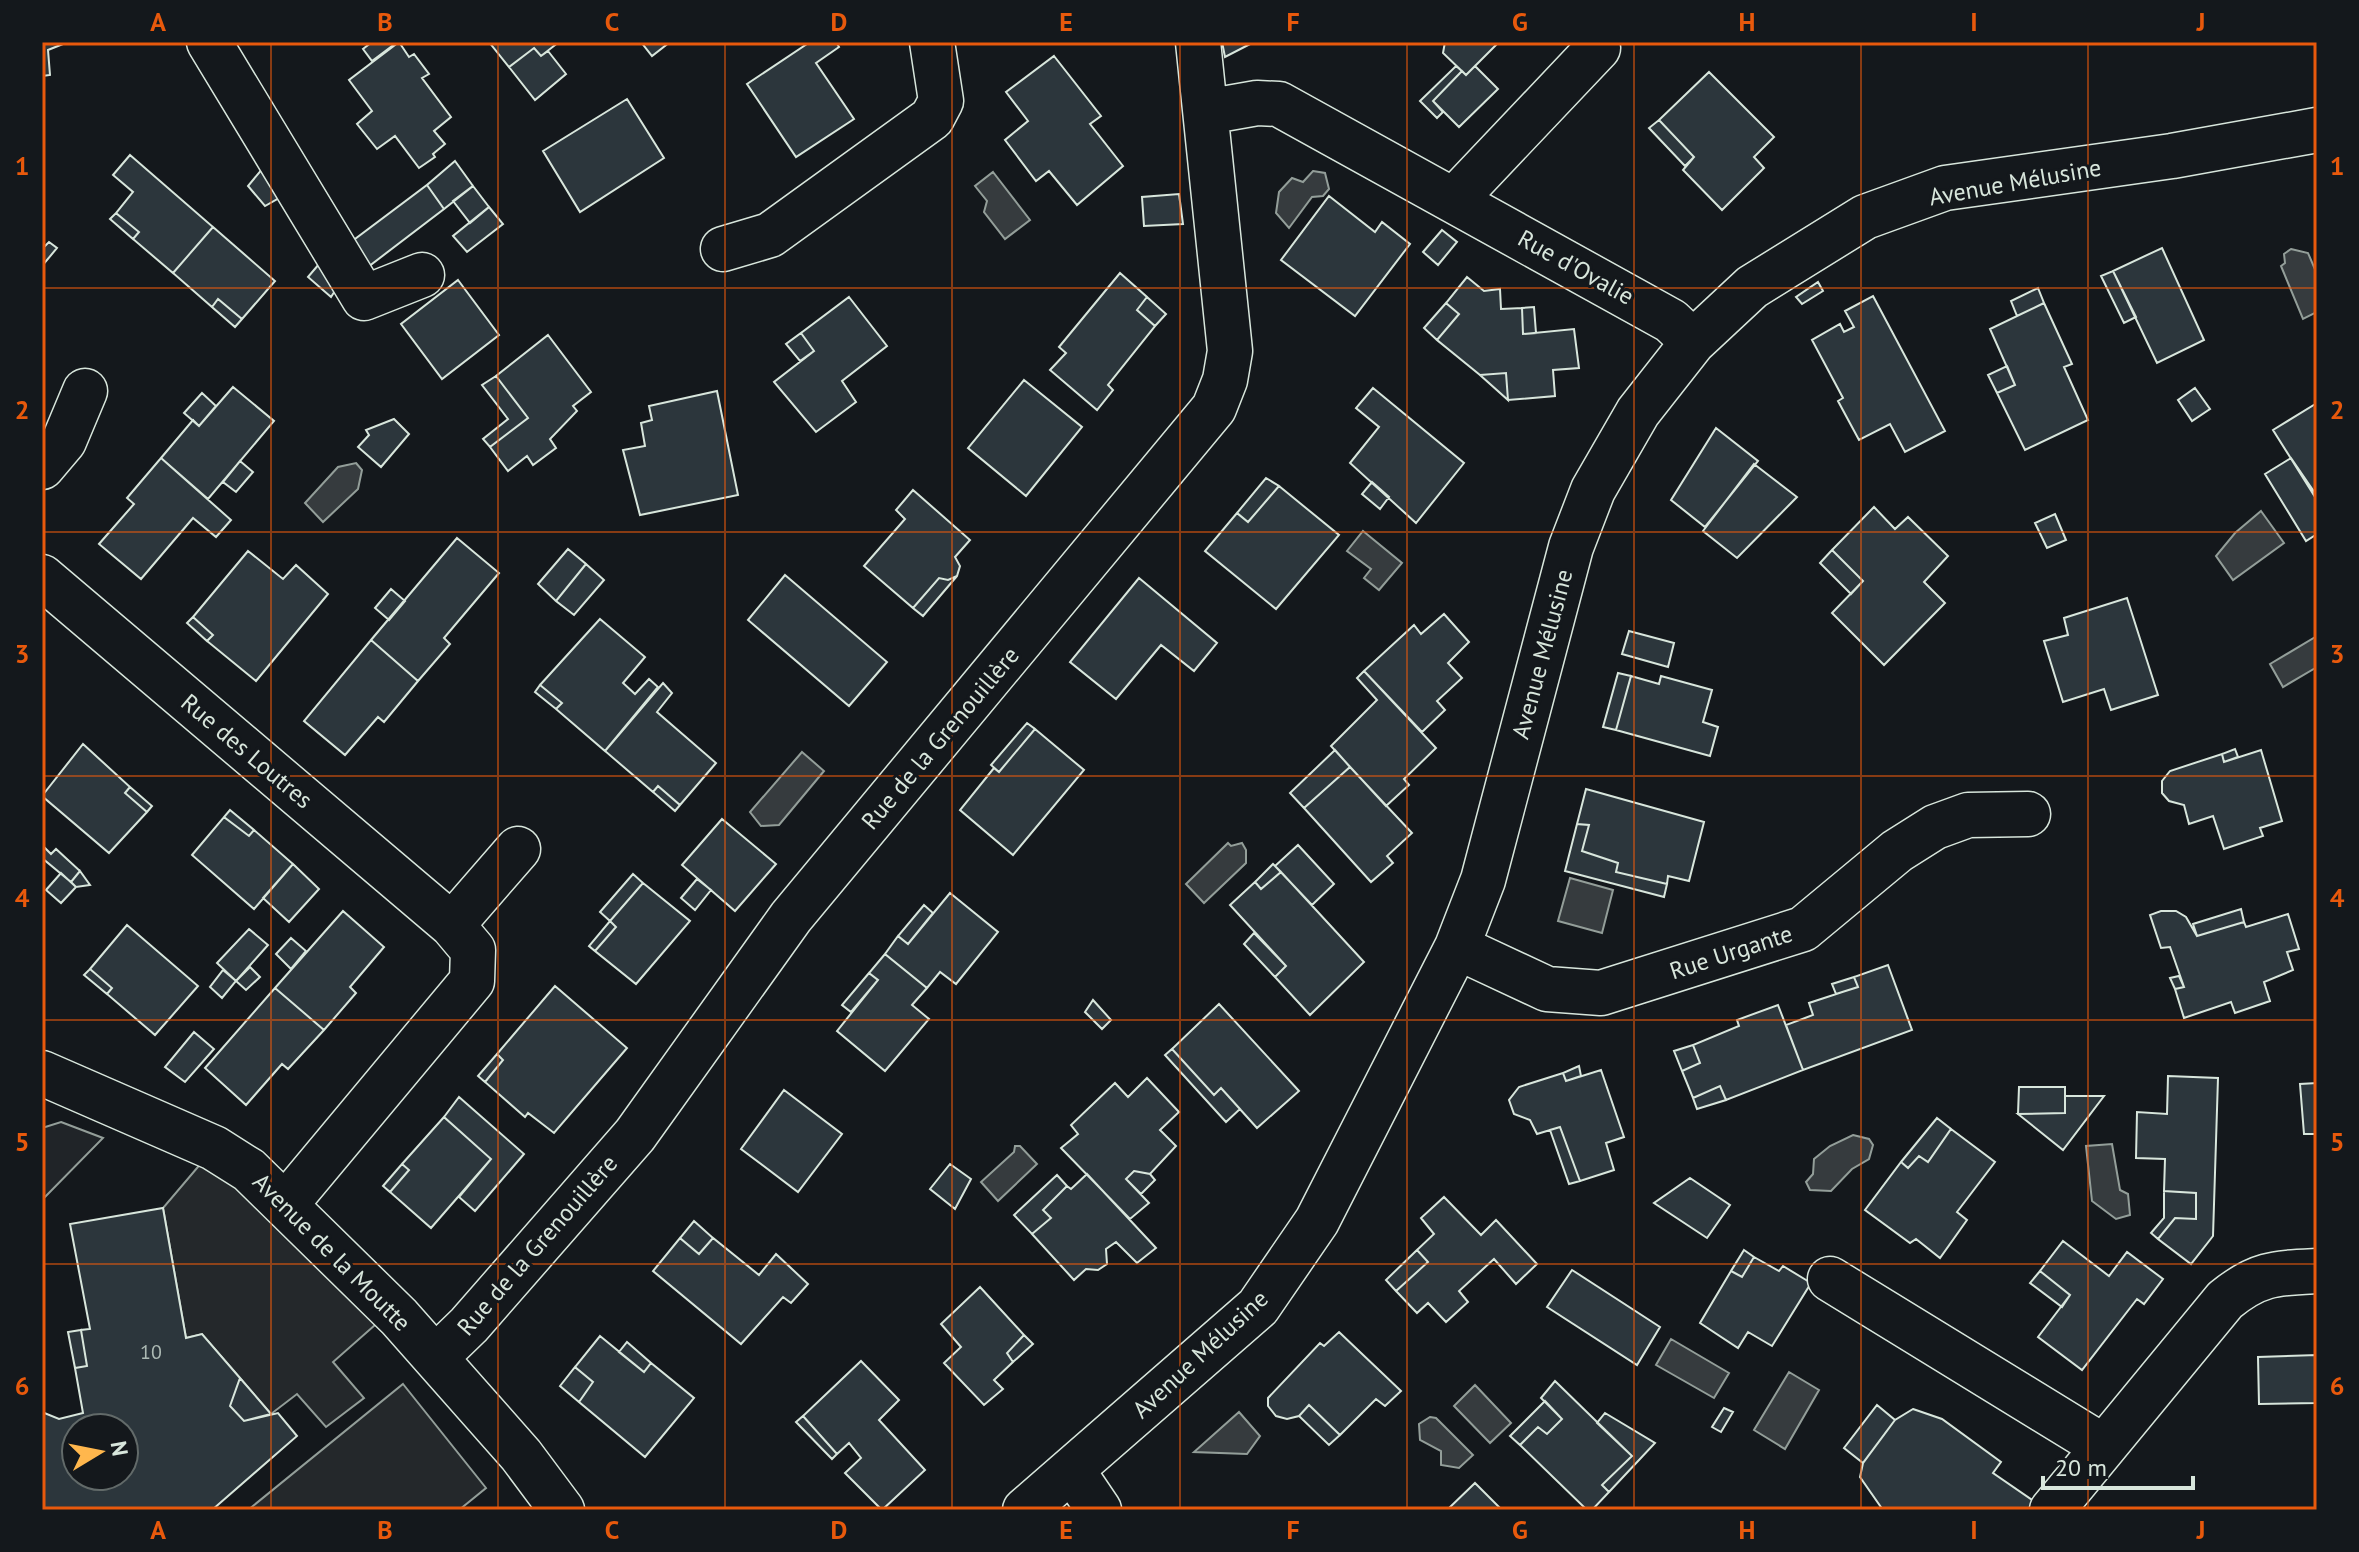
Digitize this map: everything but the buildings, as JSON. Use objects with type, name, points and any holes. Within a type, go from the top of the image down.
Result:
[{"type":"street","points":[[209,42],[364,298],[422,275]]},
{"type":"street","points":[[723,249],[770,235],[932,118],[941,101],[932,42]]},
{"type":"street","name":"Rue de la Grenouillère","points":[[436,1357],[469,1325],[635,1135],[791,917],[1214,408],[1225,380],[1230,351],[1198,42]]},
{"type":"street","points":[[1455,199],[1598,48]]},
{"type":"street","name":"Rue d'Ovalie","points":[[1206,112],[1257,103],[1279,104],[1671,321],[1693,342]]},
{"type":"street","name":"Avenue Mélusine","points":[[1025,1510],[1258,1307],[1317,1221],[1457,947],[1483,880],[1571,547],[1593,490],[1638,412],[1693,342],[1752,287],[1865,217],[1945,188],[2172,156],[2317,130]]},
{"type":"street","points":[[42,467],[64,441],[85,391]]},
{"type":"street","name":"Rue des Loutres","points":[[42,577],[452,925],[473,950],[472,981],[286,1204]]},
{"type":"street","name":"Rue Urgante","points":[[1457,947],[1547,989],[1601,993],[1803,929],[1897,851],[1935,827],[1968,815],[2028,814]]},
{"type":"street","points":[[452,925],[518,849]]},
{"type":"street","name":"Avenue de la Moutte","points":[[42,1073],[214,1148],[249,1170],[436,1357],[521,1455],[562,1510]]},
{"type":"street","points":[[2052,1510],[2225,1300],[2249,1280],[2272,1273],[2317,1271]]},
{"type":"street","points":[[1830,1279],[2104,1447]]},
{"type":"street","points":[[1072,1470],[1099,1510]]},
{"type":"shaded area","points":[[1313,171],[1325,173],[1329,189],[1323,196],[1312,197],[1289,228],[1276,213],[1279,192],[1292,178],[1303,182]]},
{"type":"shaded area","points":[[993,172],[1030,220],[1005,239],[984,212],[987,201],[975,186]]},
{"type":"shaded area","points":[[2291,249],[2308,253],[2317,274],[2317,312],[2303,319],[2281,266],[2285,263],[2284,254]]},
{"type":"shaded area","points":[[356,463],[362,470],[358,489],[323,522],[305,503],[338,467]]},
{"type":"shaded area","points":[[2261,511],[2284,543],[2233,580],[2216,556],[2235,533]]},
{"type":"shaded area","points":[[1363,531],[1402,563],[1379,590],[1364,578],[1371,569],[1347,551]]},
{"type":"shaded area","points":[[2317,636],[2317,667],[2283,687],[2270,664]]},
{"type":"shaded area","points":[[802,752],[824,771],[779,825],[761,826],[750,812]]},
{"type":"shaded area","points":[[1228,843],[1231,846],[1242,843],[1246,850],[1246,863],[1204,903],[1186,884]]},
{"type":"shaded area","points":[[1570,878],[1613,890],[1602,933],[1558,921]]},
{"type":"shaded area","points":[[61,1122],[103,1138],[42,1200],[42,1128]]},
{"type":"shaded area","points":[[1853,1135],[1869,1139],[1873,1145],[1869,1159],[1852,1169],[1831,1191],[1810,1190],[1806,1182],[1813,1174],[1814,1159],[1830,1146]]},
{"type":"shaded area","points":[[2112,1144],[2120,1190],[2128,1194],[2130,1215],[2116,1219],[2092,1201],[2086,1146]]},
{"type":"shaded area","points":[[1015,1146],[1020,1146],[1037,1164],[998,1201],[981,1182],[1014,1152]]},
{"type":"shaded area","points":[[214,1148],[392,1310],[333,1362],[364,1398],[326,1427],[297,1394],[271,1414],[202,1334],[186,1338],[163,1208]]},
{"type":"shaded area","points":[[1671,1339],[1729,1373],[1714,1398],[1656,1365]]},
{"type":"shaded area","points":[[1789,1372],[1819,1390],[1785,1449],[1754,1430]]},
{"type":"shaded area","points":[[403,1384],[486,1488],[459,1510],[248,1510]]},
{"type":"shaded area","points":[[1475,1385],[1511,1423],[1490,1443],[1454,1406]]},
{"type":"shaded area","points":[[1239,1412],[1260,1436],[1247,1454],[1194,1452]]},
{"type":"shaded area","points":[[1430,1417],[1436,1418],[1473,1455],[1459,1468],[1441,1465],[1441,1451],[1420,1440],[1419,1424]]}]
